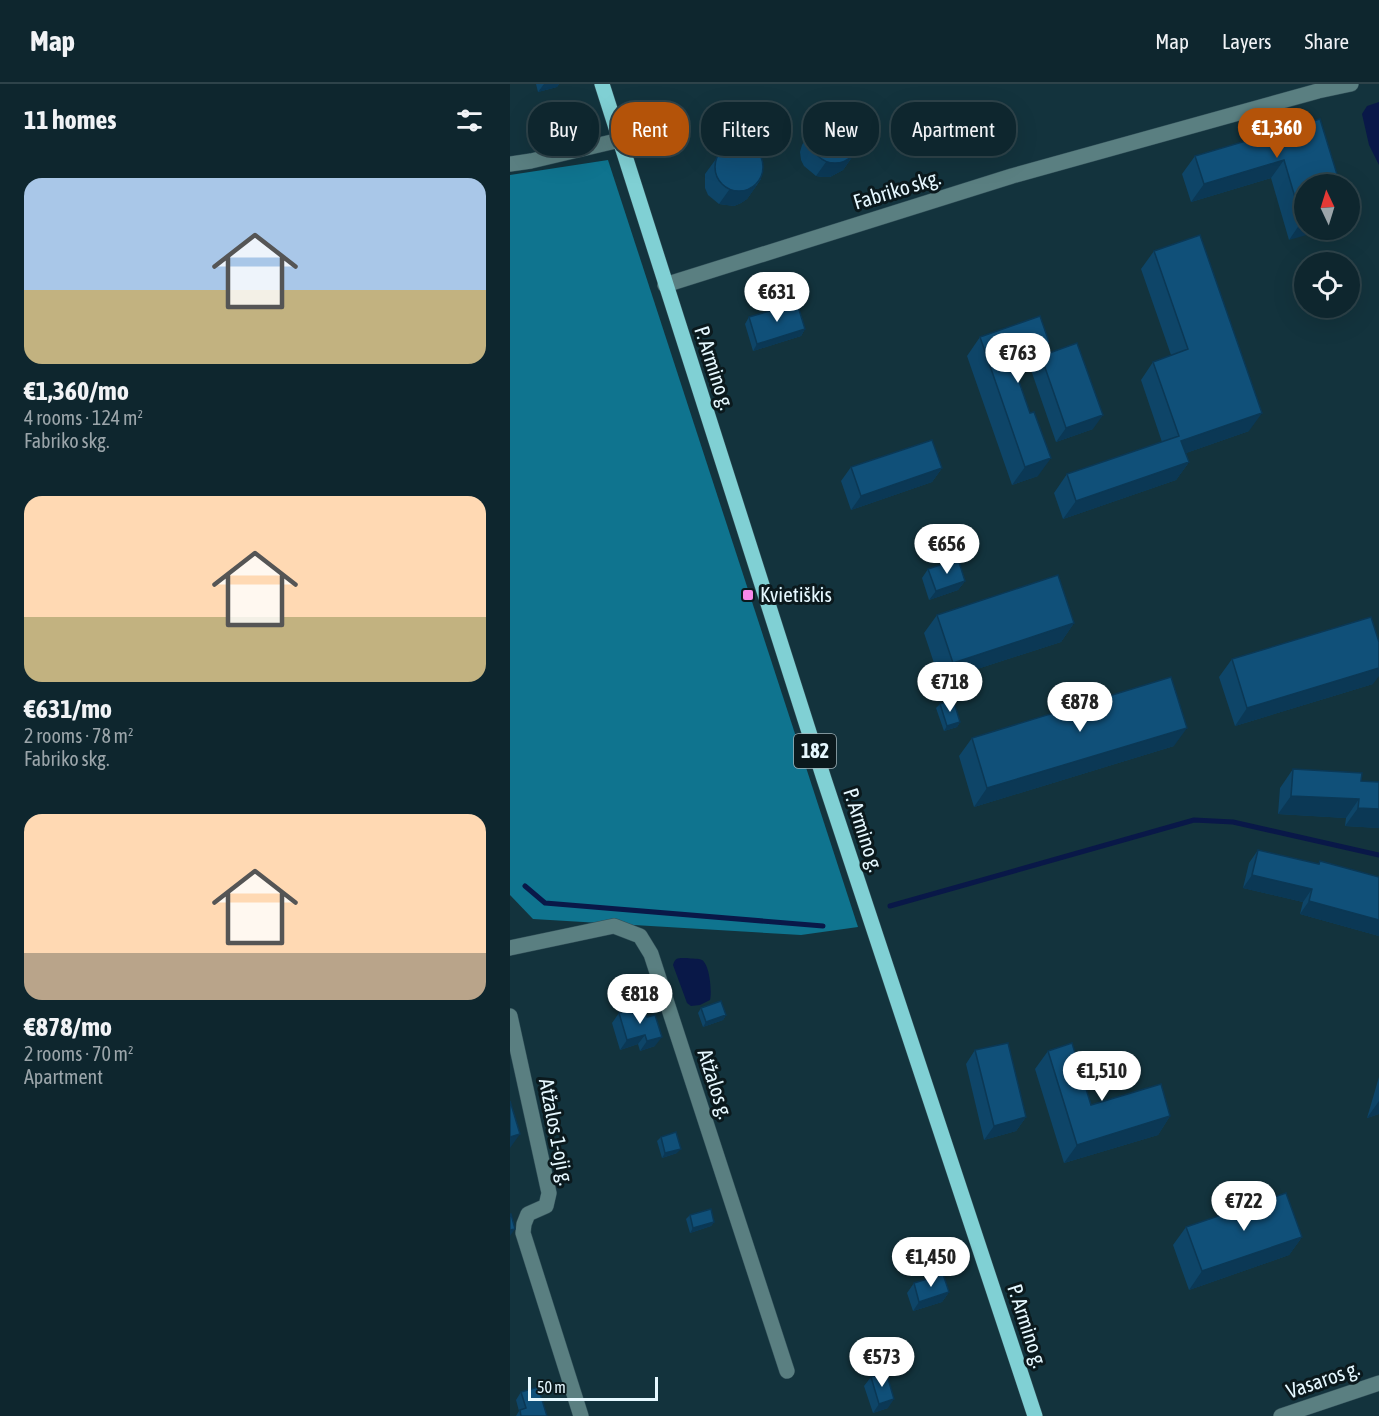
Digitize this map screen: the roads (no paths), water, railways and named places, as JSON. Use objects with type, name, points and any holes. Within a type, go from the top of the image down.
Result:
[{"type":"main road","name":"P. Armino g.","points":[[602,84],[611,112]]},
{"type":"main road","name":"P. Armino g.","points":[[625,156],[828,790],[1035,1416]]},
{"type":"street","name":"Fabriko skg.","points":[[665,285],[1012,176],[1318,91],[1351,84]]},
{"type":"street","points":[[510,164],[611,142]]},
{"type":"street","name":"Atžalos g.","points":[[512,947],[614,926],[640,936],[651,954],[787,1371]]},
{"type":"street","name":"Atžalos 1-oji g.","points":[[510,1016],[549,1193],[546,1206],[528,1214],[523,1233],[581,1416]]},
{"type":"street","name":"Vasaros g.","points":[[1281,1416],[1379,1383]]},
{"type":"waterway","points":[[890,906],[1194,820],[1233,822],[1379,855]]},
{"type":"waterway","points":[[525,886],[545,903],[823,926]]},
{"type":"place","name":"Kvietiškis","points":[[748,595]]}]
